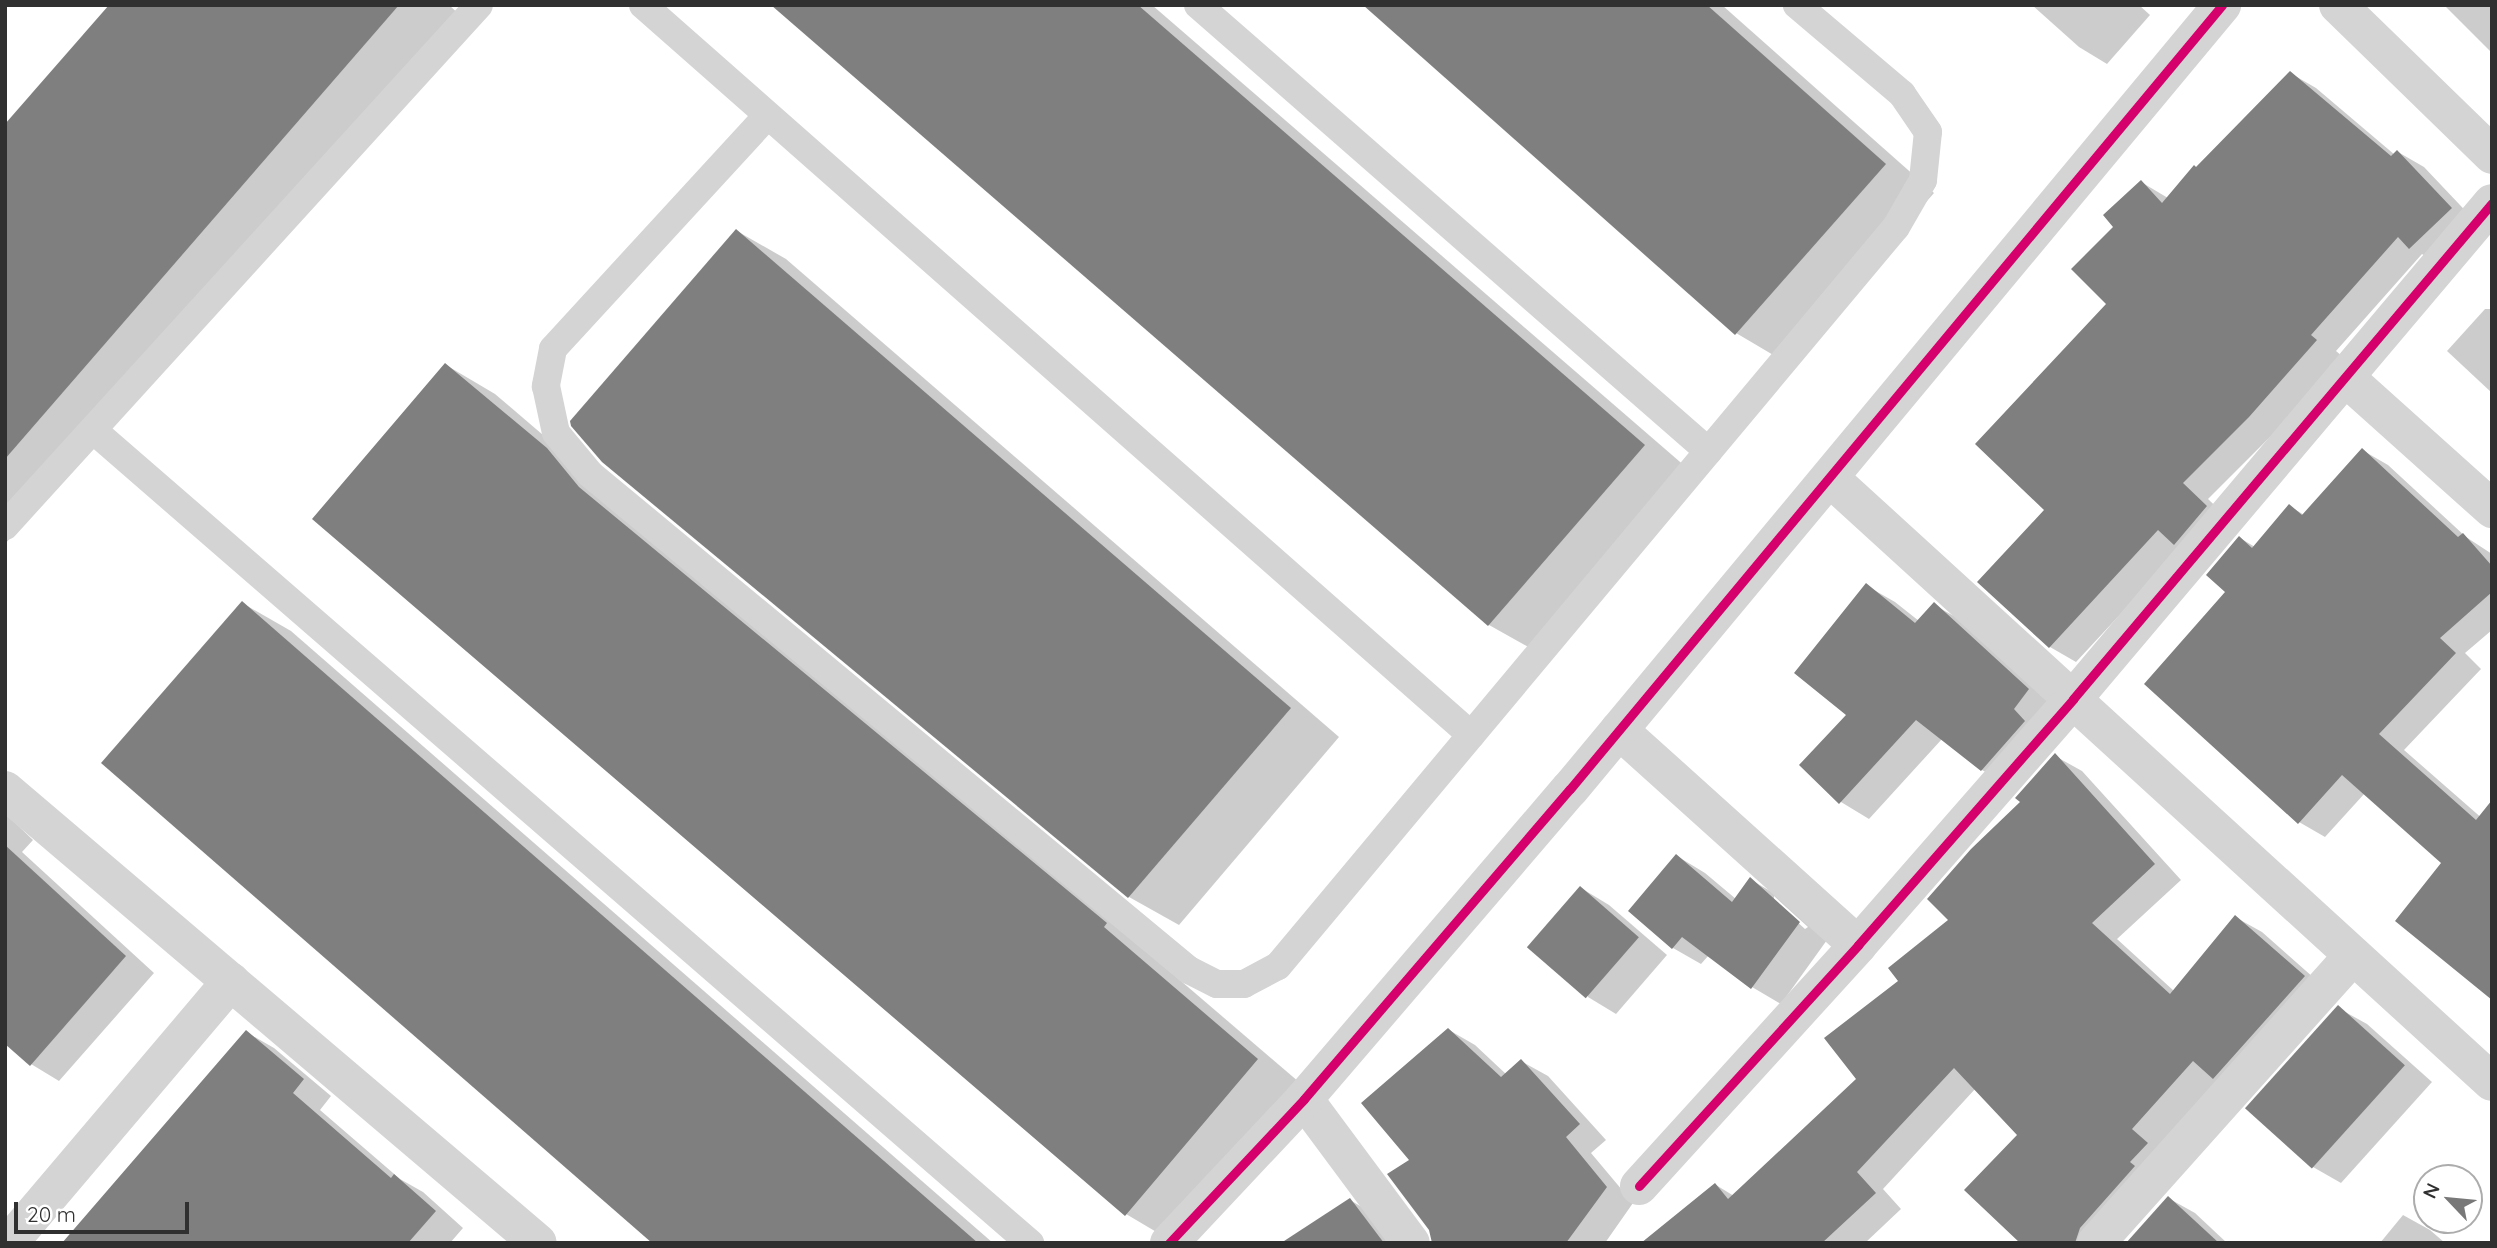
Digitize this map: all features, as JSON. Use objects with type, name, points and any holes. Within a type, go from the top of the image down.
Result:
[{"type":"street","points":[[1169,1243],[1304,1099],[1619,730],[2222,5]]},
{"type":"street","points":[[2338,5],[2492,155]]},
{"type":"street","points":[[1639,1186],[1858,945],[2073,699],[2492,203]]},
{"type":"street","points":[[2344,377],[2492,509]]},
{"type":"street","points":[[1830,478],[2492,1082]]},
{"type":"street","points":[[1619,730],[1858,945]]},
{"type":"street","points":[[5,790],[538,1243]]},
{"type":"street","points":[[2095,1243],[2353,956]]},
{"type":"street","points":[[9,1243],[231,981]]},
{"type":"street","points":[[1304,1099],[1411,1243]]},
{"type":"lane","points":[[5,526],[478,5]]},
{"type":"lane","points":[[643,5],[1471,735]]},
{"type":"lane","points":[[1198,5],[1708,451]]},
{"type":"lane","points":[[767,116],[553,349],[545,386],[556,433],[590,474],[1189,970],[1217,984],[1244,984],[1278,966],[1896,227],[1923,180],[1928,132],[1902,94],[1797,5]]},
{"type":"lane","points":[[93,430],[1030,1243]]},
{"type":"building","points":[[109,5],[399,5],[5,459],[5,124]]},
{"type":"building","points":[[771,5],[1138,5],[1645,445],[1488,626]]},
{"type":"building","points":[[1363,5],[1707,5],[1886,164],[1735,335]]},
{"type":"building","points":[[2290,71],[2391,156],[2397,150],[2452,208],[2409,249],[2398,237],[2311,335],[2317,340],[2249,417],[2183,483],[2207,506],[2174,545],[2158,530],[2049,648],[1977,582],[2044,510],[1975,444],[2106,304],[2071,269],[2113,227],[2103,215],[2141,180],[2162,203],[2194,165],[2196,167]]},
{"type":"building","points":[[736,229],[1291,708],[1128,898],[602,462],[571,426],[570,421]]},
{"type":"building","points":[[445,363],[547,448],[579,487],[1107,923],[1104,927],[1258,1059],[1125,1216],[312,519]]},
{"type":"building","points":[[2362,448],[2458,537],[2463,533],[2492,566],[2492,592],[2440,638],[2456,653],[2379,734],[2476,820],[2492,800],[2492,1000],[2395,921],[2441,863],[2342,775],[2298,824],[2144,684],[2225,592],[2206,575],[2239,536],[2252,548],[2289,504],[2302,515]]},
{"type":"building","points":[[1866,583],[1915,623],[1934,602],[2029,689],[2014,709],[2025,721],[1981,771],[1916,720],[1839,804],[1799,765],[1846,715],[1794,673]]},
{"type":"building","points":[[242,601],[978,1243],[652,1243],[101,763]]},
{"type":"building","points":[[2055,753],[2155,864],[2092,923],[2170,994],[2235,915],[2305,976],[2213,1079],[2193,1061],[2132,1129],[2148,1143],[2130,1162],[2135,1166],[2080,1228],[2075,1243],[2020,1243],[1964,1190],[2017,1135],[1954,1068],[1857,1172],[1876,1193],[1822,1243],[1641,1243],[1715,1183],[1728,1199],[1856,1079],[1824,1038],[1898,981],[1888,968],[1948,920],[1927,899],[1971,849],[2020,802],[2015,798]]},
{"type":"building","points":[[5,845],[126,956],[30,1066],[5,1044]]},
{"type":"building","points":[[1676,854],[1732,902],[1750,877],[1800,922],[1751,989],[1682,937],[1672,949],[1628,911]]},
{"type":"building","points":[[1580,886],[1639,937],[1586,998],[1527,947]]},
{"type":"building","points":[[2338,1005],[2405,1065],[2312,1169],[2245,1108]]},
{"type":"building","points":[[1448,1028],[1501,1077],[1521,1059],[1580,1124],[1566,1137],[1607,1187],[1566,1243],[1432,1243],[1429,1230],[1387,1174],[1409,1160],[1361,1103]]},
{"type":"building","points":[[246,1030],[304,1079],[293,1093],[391,1178],[394,1174],[436,1211],[408,1243],[62,1243]]},
{"type":"building","points":[[2168,1196],[2219,1243],[2126,1243]]},
{"type":"building","points":[[1350,1198],[1384,1243],[1281,1243]]},
{"type":"cycle path","points":[[1169,1243],[1304,1099],[1570,789],[2222,5]]},
{"type":"cycle path","points":[[1639,1186],[1858,945],[2073,699],[2492,203]]}]
